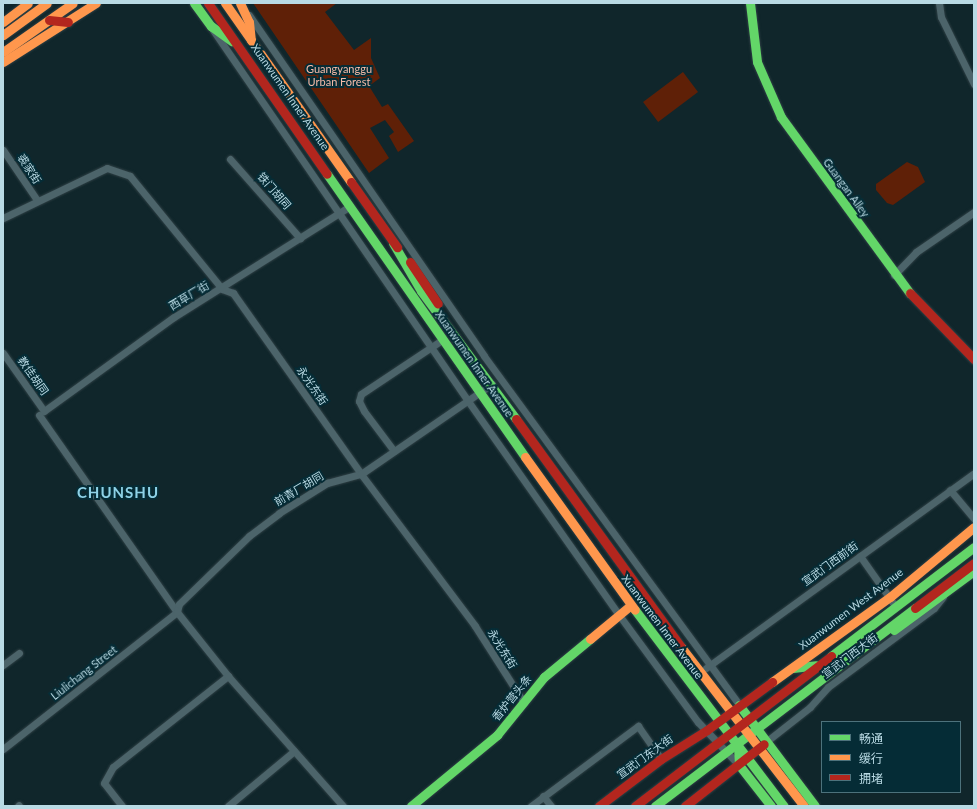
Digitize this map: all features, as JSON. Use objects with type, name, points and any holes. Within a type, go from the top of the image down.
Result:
[{"type":"main road","points":[[3,22],[28,3]]},
{"type":"main road","points":[[3,35],[47,3]]},
{"type":"main road","points":[[3,52],[73,3]]},
{"type":"main road","points":[[3,62],[96,3]]},
{"type":"main road","points":[[194,3],[211,26],[237,44]]},
{"type":"main road","name":"Xuanwumen Inner Avenue","points":[[208,3],[442,340],[631,605],[727,733],[748,758]]},
{"type":"main road","name":"Xuanwumen Inner Avenue","points":[[225,3],[393,243],[421,291],[460,340],[729,712],[748,733]]},
{"type":"main road","name":"Guangan Alley","points":[[750,3],[757,62],[772,100],[790,130],[894,275],[974,359]]},
{"type":"main road","points":[[241,4],[249,22],[251,40]]},
{"type":"main road","points":[[49,20],[68,22]]},
{"type":"main road","name":"Xuanwumen West Avenue","points":[[718,721],[890,597],[974,527]]},
{"type":"main road","points":[[635,806],[727,733],[974,547]]},
{"type":"main road","points":[[655,806],[723,752],[737,744],[756,727],[946,588],[974,562]]},
{"type":"main road","name":"宣武门西大街","points":[[766,728],[946,588],[974,571]]},
{"type":"main road","name":"香炉营头条","points":[[411,806],[497,735],[544,677],[631,605]]},
{"type":"main road","points":[[793,668],[817,665]]},
{"type":"main road","points":[[739,705],[815,806]]},
{"type":"main road","name":"宣武门东大街","points":[[599,806],[661,758],[707,730],[718,721]]},
{"type":"main road","points":[[756,727],[766,728],[767,741]]},
{"type":"main road","points":[[748,733],[804,806]]},
{"type":"main road","points":[[685,806],[748,758],[767,741]]},
{"type":"main road","points":[[737,744],[739,765],[771,806]]},
{"type":"main road","points":[[748,758],[784,806]]},
{"type":"street","points":[[939,3],[941,17],[974,84]]},
{"type":"street","points":[[241,4],[457,318],[708,666],[739,705]]},
{"type":"street","points":[[211,26],[338,214],[619,616],[698,722],[739,765]]},
{"type":"street","name":"裘家街","points":[[3,150],[37,200]]},
{"type":"street","name":"铁门胡同","points":[[230,159],[300,238]]},
{"type":"street","name":"永光东街","points":[[3,218],[37,200],[107,168],[130,176],[222,289],[234,293],[361,474],[475,626],[524,703]]},
{"type":"street","name":"西草厂街","points":[[42,413],[174,317],[222,289],[350,206]]},
{"type":"street","points":[[894,275],[916,252],[974,212]]},
{"type":"street","points":[[394,451],[364,411],[359,401],[361,394],[442,340]]},
{"type":"street","name":"教佳胡同","points":[[3,353],[177,612],[228,676],[343,806]]},
{"type":"street","name":"前青厂胡同","points":[[177,612],[180,604],[261,527],[328,483],[361,474],[492,384]]},
{"type":"street","name":"宣武门西前街","points":[[700,672],[974,473]]},
{"type":"street","points":[[950,490],[974,519]]},
{"type":"street","points":[[860,556],[896,607]]},
{"type":"street","name":"宣武门西大街","points":[[767,741],[810,706],[828,687],[934,608],[946,588]]},
{"type":"street","name":"Liulichang Street","points":[[3,750],[177,612]]},
{"type":"street","points":[[3,665],[19,654]]},
{"type":"street","points":[[122,806],[104,783],[113,767],[228,676]]},
{"type":"street","points":[[531,806],[638,726],[661,758]]},
{"type":"street","points":[[228,806],[294,751]]},
{"type":"street","points":[[543,796],[551,806]]},
{"type":"green space","name":"Guangyanggu Urban Forest","points":[[253,3],[337,3],[325,12],[354,50],[371,38],[371,58],[380,78],[369,86],[382,107],[388,104],[414,141],[398,152],[389,136],[394,132],[385,120],[370,128],[389,158],[369,173]]},
{"type":"green space","points":[[683,72],[698,92],[658,122],[643,102]]},
{"type":"green space","points":[[907,162],[918,167],[925,182],[893,205],[887,203],[876,190],[876,184]]},
{"type":"traffic: fast","points":[[194,3],[211,26],[232,41]]},
{"type":"traffic: fast","points":[[750,3],[757,62],[781,117],[910,293]]},
{"type":"traffic: fast","points":[[327,174],[525,457]]},
{"type":"traffic: fast","points":[[393,243],[421,291],[516,419]]},
{"type":"traffic: fast","points":[[831,656],[974,547]]},
{"type":"traffic: fast","points":[[894,630],[974,571]]},
{"type":"traffic: fast","points":[[655,806],[915,608]]},
{"type":"traffic: fast","points":[[635,610],[784,806]]},
{"type":"traffic: fast","points":[[411,806],[497,735],[544,677],[590,639]]},
{"type":"traffic: fast","points":[[793,668],[816,665]]},
{"type":"traffic: fast","points":[[739,705],[815,806]]},
{"type":"traffic: fast","points":[[738,746],[739,765],[771,806]]},
{"type":"traffic: slow","points":[[3,22],[28,3]]},
{"type":"traffic: slow","points":[[3,35],[47,3]]},
{"type":"traffic: slow","points":[[3,52],[73,3]]},
{"type":"traffic: slow","points":[[3,62],[96,3]]},
{"type":"traffic: slow","points":[[225,3],[351,182]]},
{"type":"traffic: slow","points":[[240,3],[249,22],[251,40]]},
{"type":"traffic: slow","points":[[525,457],[635,610]]},
{"type":"traffic: slow","points":[[772,682],[890,597],[974,527]]},
{"type":"traffic: slow","points":[[590,639],[631,605]]},
{"type":"traffic: slow","points":[[681,647],[804,806]]},
{"type":"traffic: jam","points":[[208,3],[327,174]]},
{"type":"traffic: jam","points":[[49,20],[68,22]]},
{"type":"traffic: jam","points":[[351,182],[397,247]]},
{"type":"traffic: jam","points":[[410,262],[438,304]]},
{"type":"traffic: jam","points":[[910,293],[974,359]]},
{"type":"traffic: jam","points":[[516,419],[681,647]]},
{"type":"traffic: jam","points":[[915,608],[974,563]]},
{"type":"traffic: jam","points":[[635,806],[831,656]]},
{"type":"traffic: jam","points":[[599,806],[661,759],[707,730],[772,682]]},
{"type":"traffic: jam","points":[[685,806],[764,744]]},
{"type":"district","name":"CHUNSHU","points":[[118,493]]}]
